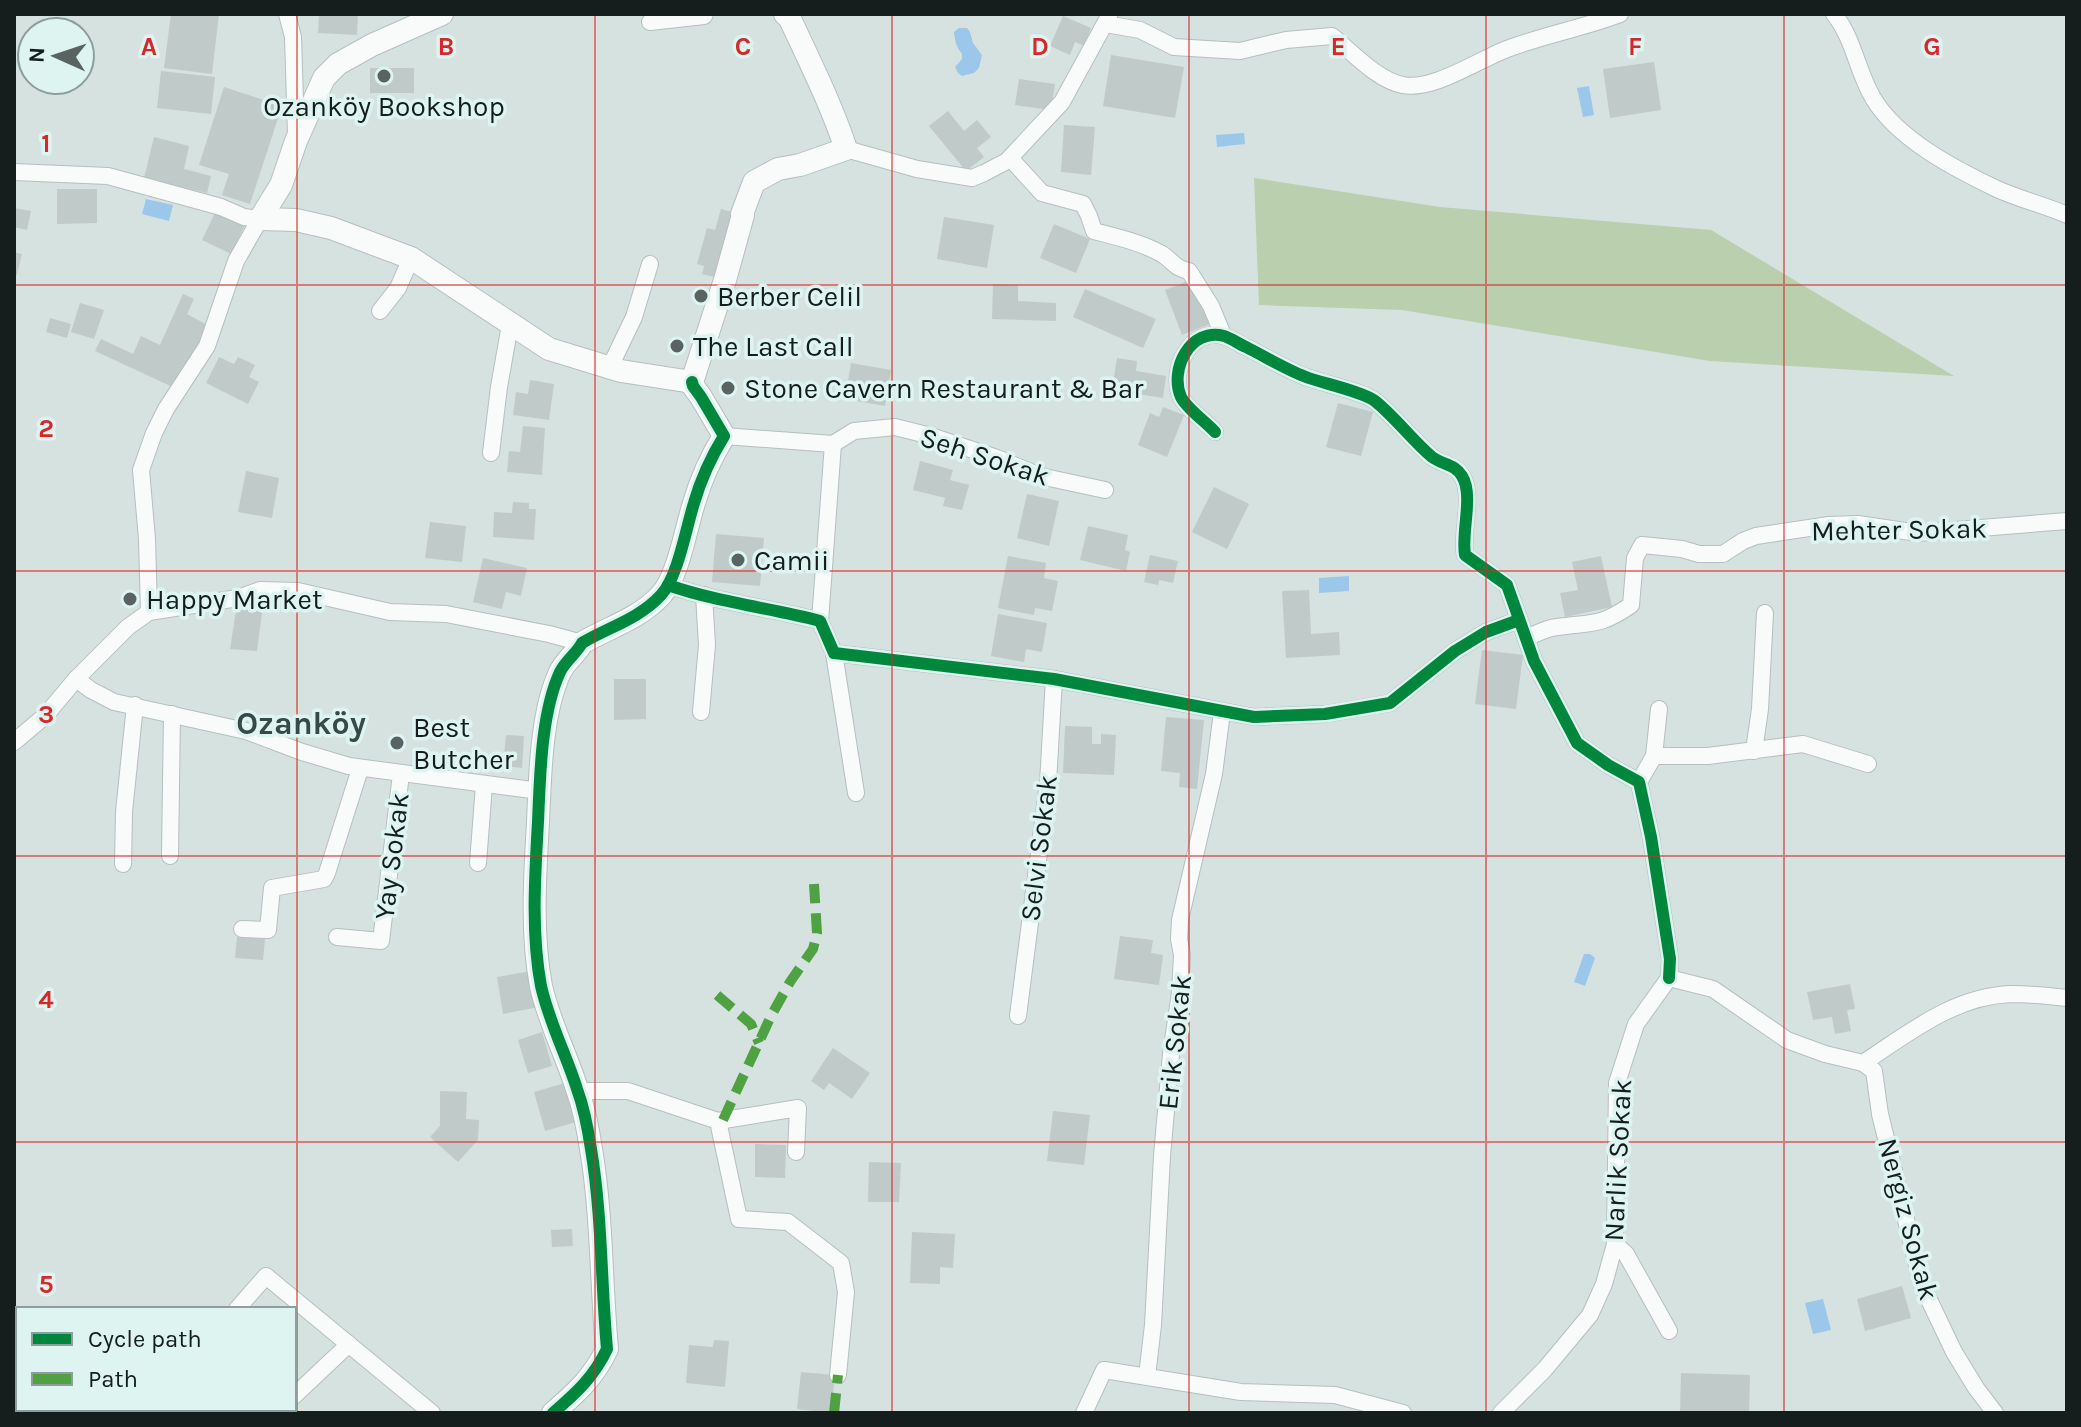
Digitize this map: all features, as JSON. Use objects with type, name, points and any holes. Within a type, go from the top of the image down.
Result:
[{"type":"street","points":[[287,14],[293,37],[296,141]]},
{"type":"street","points":[[149,612],[141,470],[166,409],[207,346],[236,261],[281,185],[296,141],[324,78],[338,64],[372,45],[442,14]]},
{"type":"street","points":[[650,22],[705,14]]},
{"type":"street","points":[[553,1413],[588,1381],[607,1349],[591,1148],[578,1091],[552,1025],[541,985],[536,932],[535,881],[540,791],[549,709],[559,673],[568,658],[582,643],[635,616],[661,596],[674,572],[705,471],[724,436],[692,382],[754,182],[778,169],[846,149],[917,169],[972,178],[1010,158],[1062,102],[1107,19],[1140,30],[1174,47],[1240,51],[1286,40],[1332,36],[1381,77],[1402,85],[1426,85],[1507,49],[1620,14]]},
{"type":"street","points":[[788,16],[836,119],[846,149]]},
{"type":"street","points":[[1839,20],[1871,97],[1901,131],[1948,164],[1998,189],[2067,215]]},
{"type":"street","points":[[1010,158],[1042,193],[1083,204],[1094,231],[1135,242],[1165,256],[1177,269],[1189,271],[1211,306],[1223,335]]},
{"type":"street","points":[[14,172],[108,176],[221,207],[244,217],[296,220],[331,228],[411,258],[549,349],[621,371],[692,382]]},
{"type":"street","points":[[380,311],[398,288],[411,258]]},
{"type":"street","points":[[610,367],[634,317],[650,264]]},
{"type":"street","points":[[491,453],[510,325]]},
{"type":"street","points":[[1215,432],[1185,405],[1177,381],[1182,356],[1189,346],[1208,337],[1223,335],[1303,376],[1373,399],[1435,459],[1453,466],[1461,474],[1466,484],[1465,555],[1507,585],[1534,661],[1577,743],[1639,782]]},
{"type":"street","name":"Seh Sokak","points":[[724,436],[833,444],[854,431],[895,427],[997,458],[1040,476],[1105,490]]},
{"type":"street","points":[[833,444],[820,621],[834,653],[856,793]]},
{"type":"street","name":"Mehter Sokak","points":[[1526,638],[1557,627],[1595,624],[1613,618],[1631,605],[1635,558],[1642,545],[1699,554],[1723,554],[1756,536],[1829,525],[1867,525],[1918,533],[2067,521]]},
{"type":"street","points":[[668,585],[693,594],[820,621]]},
{"type":"street","points":[[14,742],[45,716],[76,679],[128,627],[149,612],[238,598],[260,590],[298,591],[390,612],[446,614],[582,643]]},
{"type":"street","points":[[701,712],[707,645],[704,595]]},
{"type":"street","points":[[1754,751],[1760,709],[1765,613]]},
{"type":"street","points":[[834,653],[1054,679],[1254,717],[1325,714],[1390,703],[1455,651],[1486,632],[1519,620]]},
{"type":"street","points":[[76,679],[114,702],[246,731],[360,769],[540,791]]},
{"type":"street","name":"Selvi Sokak","points":[[1018,1016],[1048,783],[1054,679]]},
{"type":"street","points":[[123,864],[124,812],[135,705]]},
{"type":"street","points":[[1659,709],[1654,756],[1639,782],[1670,959],[1669,978],[1713,989],[1787,1040],[1863,1063],[1938,1014],[1973,1000],[2011,994],[2067,998]]},
{"type":"street","name":"Erik Sokak","points":[[1147,1376],[1153,1325],[1162,1156],[1174,1022],[1180,993],[1180,920],[1214,774],[1222,712]]},
{"type":"street","points":[[170,856],[172,714]]},
{"type":"street","points":[[1654,756],[1699,756],[1803,744],[1868,764]]},
{"type":"street","points":[[242,929],[268,930],[272,888],[324,879],[360,769]]},
{"type":"street","name":"Yay Sokak","points":[[337,937],[381,941],[401,774]]},
{"type":"street","points":[[478,863],[484,785]]},
{"type":"street","name":"Narlik Sokak","points":[[1501,1413],[1545,1369],[1590,1315],[1604,1284],[1615,1244],[1617,1083],[1636,1024],[1669,978]]},
{"type":"street","name":"Nergiz Sokak","points":[[1863,1063],[1874,1071],[1880,1114],[1922,1285],[1954,1352],[1995,1413]]},
{"type":"street","points":[[578,1091],[628,1091],[718,1121],[798,1108],[796,1152]]},
{"type":"street","points":[[718,1121],[739,1219],[788,1222],[841,1263],[846,1292],[838,1375]]},
{"type":"street","points":[[1615,1244],[1626,1254],[1669,1331]]},
{"type":"street","points":[[239,1307],[266,1276],[432,1413]]},
{"type":"street","points":[[296,1394],[349,1344]]},
{"type":"street","points":[[1084,1413],[1104,1370],[1241,1392],[1335,1395],[1403,1413]]},
{"type":"green space","points":[[1254,178],[1440,207],[1711,230],[1954,376],[1710,361],[1402,310],[1259,305]]},
{"type":"water","points":[[967,28],[982,55],[979,68],[962,76],[955,67],[962,59],[954,32]]},
{"type":"water","points":[[1589,86],[1594,115],[1583,117],[1577,88]]},
{"type":"water","points":[[1244,133],[1245,144],[1217,147],[1216,135]]},
{"type":"water","points":[[146,199],[173,205],[169,221],[142,214]]},
{"type":"water","points":[[1349,576],[1349,591],[1319,593],[1319,578]]},
{"type":"water","points":[[1584,954],[1595,958],[1585,986],[1574,982]]},
{"type":"water","points":[[1823,1299],[1831,1330],[1813,1334],[1805,1303]]},
{"type":"building","points":[[171,14],[219,14],[212,74],[164,68]]},
{"type":"building","points":[[319,14],[358,14],[357,35],[318,33]]},
{"type":"building","points":[[1063,16],[1091,28],[1084,46],[1075,42],[1070,55],[1050,46]]},
{"type":"building","points":[[1111,55],[1184,67],[1175,118],[1103,106]]},
{"type":"building","points":[[1654,62],[1661,110],[1610,118],[1603,69]]},
{"type":"building","points":[[370,68],[414,68],[414,93],[370,93]]},
{"type":"building","points":[[161,71],[215,77],[211,114],[157,108]]},
{"type":"building","points":[[1019,79],[1055,84],[1051,110],[1015,105]]},
{"type":"building","points":[[224,87],[282,106],[250,204],[222,195],[229,174],[199,165]]},
{"type":"building","points":[[948,111],[964,131],[977,120],[991,137],[977,148],[984,157],[966,171],[929,126]]},
{"type":"building","points":[[1064,125],[1095,127],[1091,175],[1061,172]]},
{"type":"building","points":[[154,137],[189,146],[184,169],[211,176],[207,193],[144,178]]},
{"type":"building","points":[[57,189],[97,189],[97,223],[57,224]]},
{"type":"building","points":[[14,208],[31,211],[27,230],[14,227]]},
{"type":"building","points":[[721,209],[743,215],[725,280],[702,274],[704,266],[697,264],[707,228],[715,230]]},
{"type":"building","points":[[216,211],[245,225],[231,254],[202,240]]},
{"type":"building","points":[[944,217],[994,225],[987,268],[937,259]]},
{"type":"building","points":[[1054,224],[1090,239],[1076,273],[1040,258]]},
{"type":"building","points":[[14,252],[22,254],[17,275],[14,275]]},
{"type":"building","points":[[1193,279],[1210,324],[1182,335],[1165,290]]},
{"type":"building","points":[[993,284],[1018,285],[1018,301],[1056,303],[1056,321],[992,319]]},
{"type":"building","points":[[1085,289],[1156,319],[1143,348],[1073,317]]},
{"type":"building","points":[[183,294],[194,299],[187,314],[209,326],[177,389],[95,351],[101,339],[133,354],[141,336],[160,345]]},
{"type":"building","points":[[80,303],[104,310],[94,339],[71,332]]},
{"type":"building","points":[[50,318],[71,324],[67,338],[46,332]]},
{"type":"building","points":[[219,357],[234,364],[238,357],[255,365],[249,377],[259,382],[248,404],[206,383]]},
{"type":"building","points":[[1117,358],[1137,361],[1136,371],[1166,376],[1163,398],[1112,390]]},
{"type":"building","points":[[851,363],[891,370],[885,406],[845,399]]},
{"type":"building","points":[[530,380],[554,384],[549,420],[513,415],[516,392],[528,394]]},
{"type":"building","points":[[1338,403],[1373,412],[1361,456],[1326,447]]},
{"type":"building","points":[[1163,407],[1184,415],[1167,457],[1138,445],[1150,413],[1159,417]]},
{"type":"building","points":[[523,426],[545,428],[542,475],[507,472],[509,451],[520,452]]},
{"type":"building","points":[[920,461],[953,470],[950,480],[969,485],[962,510],[943,506],[945,498],[913,490]]},
{"type":"building","points":[[246,471],[279,478],[272,518],[238,512]]},
{"type":"building","points":[[1214,487],[1249,504],[1227,549],[1192,532]]},
{"type":"building","points":[[1027,494],[1059,501],[1049,546],[1017,538]]},
{"type":"building","points":[[513,502],[529,503],[529,509],[536,509],[534,540],[493,537],[494,512],[512,513]]},
{"type":"building","points":[[430,522],[466,526],[462,562],[425,558]]},
{"type":"building","points":[[1088,526],[1128,535],[1125,550],[1130,552],[1126,571],[1080,560]]},
{"type":"building","name":"Camii","points":[[716,534],[764,538],[760,586],[712,582]]},
{"type":"building","points":[[1150,555],[1178,561],[1173,583],[1159,580],[1158,585],[1144,582]]},
{"type":"building","points":[[1008,556],[1046,563],[1044,578],[1058,581],[1052,611],[1035,608],[1034,615],[998,608]]},
{"type":"building","points":[[1601,556],[1612,607],[1565,617],[1560,593],[1578,590],[1572,562]]},
{"type":"building","points":[[483,558],[527,568],[521,596],[506,592],[502,609],[473,602]]},
{"type":"building","points":[[265,590],[257,651],[230,649],[238,598]]},
{"type":"building","points":[[1309,590],[1311,634],[1339,632],[1340,655],[1286,658],[1282,591]]},
{"type":"building","points":[[998,614],[1047,623],[1042,652],[1026,649],[1024,662],[991,656]]},
{"type":"building","points":[[1482,650],[1523,655],[1516,709],[1475,704]]},
{"type":"building","points":[[614,679],[646,679],[646,719],[614,720]]},
{"type":"building","points":[[1166,717],[1204,720],[1197,789],[1179,787],[1180,773],[1161,771]]},
{"type":"building","points":[[1065,726],[1092,727],[1092,744],[1101,744],[1101,734],[1116,735],[1114,775],[1063,773]]},
{"type":"building","points":[[506,735],[524,736],[522,768],[503,766]]},
{"type":"building","points":[[1120,936],[1153,940],[1151,953],[1163,955],[1159,985],[1114,979]]},
{"type":"building","points":[[237,937],[265,939],[263,960],[235,958]]},
{"type":"building","points":[[532,971],[539,1007],[503,1014],[497,977]]},
{"type":"building","points":[[1850,984],[1855,1009],[1847,1010],[1851,1031],[1835,1034],[1832,1017],[1813,1020],[1807,992]]},
{"type":"building","points":[[542,1032],[552,1066],[528,1073],[518,1040]]},
{"type":"building","points":[[833,1048],[870,1073],[852,1099],[829,1083],[824,1090],[811,1081]]},
{"type":"building","points":[[565,1083],[576,1122],[545,1131],[534,1092]]},
{"type":"building","points":[[440,1091],[467,1092],[466,1119],[479,1120],[478,1140],[458,1162],[430,1137],[440,1126]]},
{"type":"building","points":[[1053,1111],[1090,1115],[1084,1165],[1047,1161]]},
{"type":"building","points":[[755,1144],[786,1145],[785,1178],[755,1177]]},
{"type":"building","points":[[869,1162],[901,1163],[899,1202],[868,1202]]},
{"type":"building","points":[[572,1229],[573,1246],[552,1247],[551,1230]]},
{"type":"building","points":[[912,1232],[955,1234],[953,1268],[940,1267],[940,1284],[910,1283]]},
{"type":"building","points":[[1902,1286],[1911,1318],[1865,1331],[1857,1299]]},
{"type":"building","points":[[714,1340],[729,1341],[725,1387],[686,1383],[689,1345],[713,1347]]},
{"type":"building","points":[[801,1372],[835,1375],[831,1413],[797,1409]]},
{"type":"building","points":[[1681,1373],[1750,1375],[1749,1413],[1680,1413]]},
{"type":"marked path","points":[[723,1120],[771,1016],[813,949],[817,933],[814,884]]},
{"type":"marked path","points":[[717,995],[751,1024],[759,1043]]},
{"type":"marked path","points":[[834,1413],[838,1375]]},
{"type":"cycle path","points":[[1215,432],[1184,402],[1178,386],[1180,363],[1185,353],[1192,344],[1212,335],[1229,338],[1306,377],[1370,398],[1432,457],[1459,472],[1467,493],[1465,555],[1507,585],[1534,661],[1577,743],[1639,782],[1670,959],[1669,978]]},
{"type":"cycle path","points":[[553,1413],[590,1376],[607,1349],[595,1174],[589,1134],[584,1111],[544,999],[538,966],[535,883],[545,725],[560,672],[582,643],[643,610],[661,595],[672,577],[700,485],[724,436],[692,382]]},
{"type":"cycle path","points":[[668,585],[820,621],[834,653],[1054,679],[1254,717],[1325,714],[1390,703],[1455,651],[1486,632],[1519,620]]},
{"type":"place","name":"Ozanköy Bookshop","points":[[384,76]]},
{"type":"place","name":"Berber Celil","points":[[701,296]]},
{"type":"place","name":"The Last Call","points":[[677,346]]},
{"type":"place","name":"Stone Cavern Restaurant & Bar","points":[[728,388]]},
{"type":"place","name":"Camii","points":[[738,560]]},
{"type":"place","name":"Happy Market","points":[[130,599]]},
{"type":"place","name":"Best Butcher","points":[[397,743]]},
{"type":"district","name":"Ozanköy","points":[[301,723]]}]
